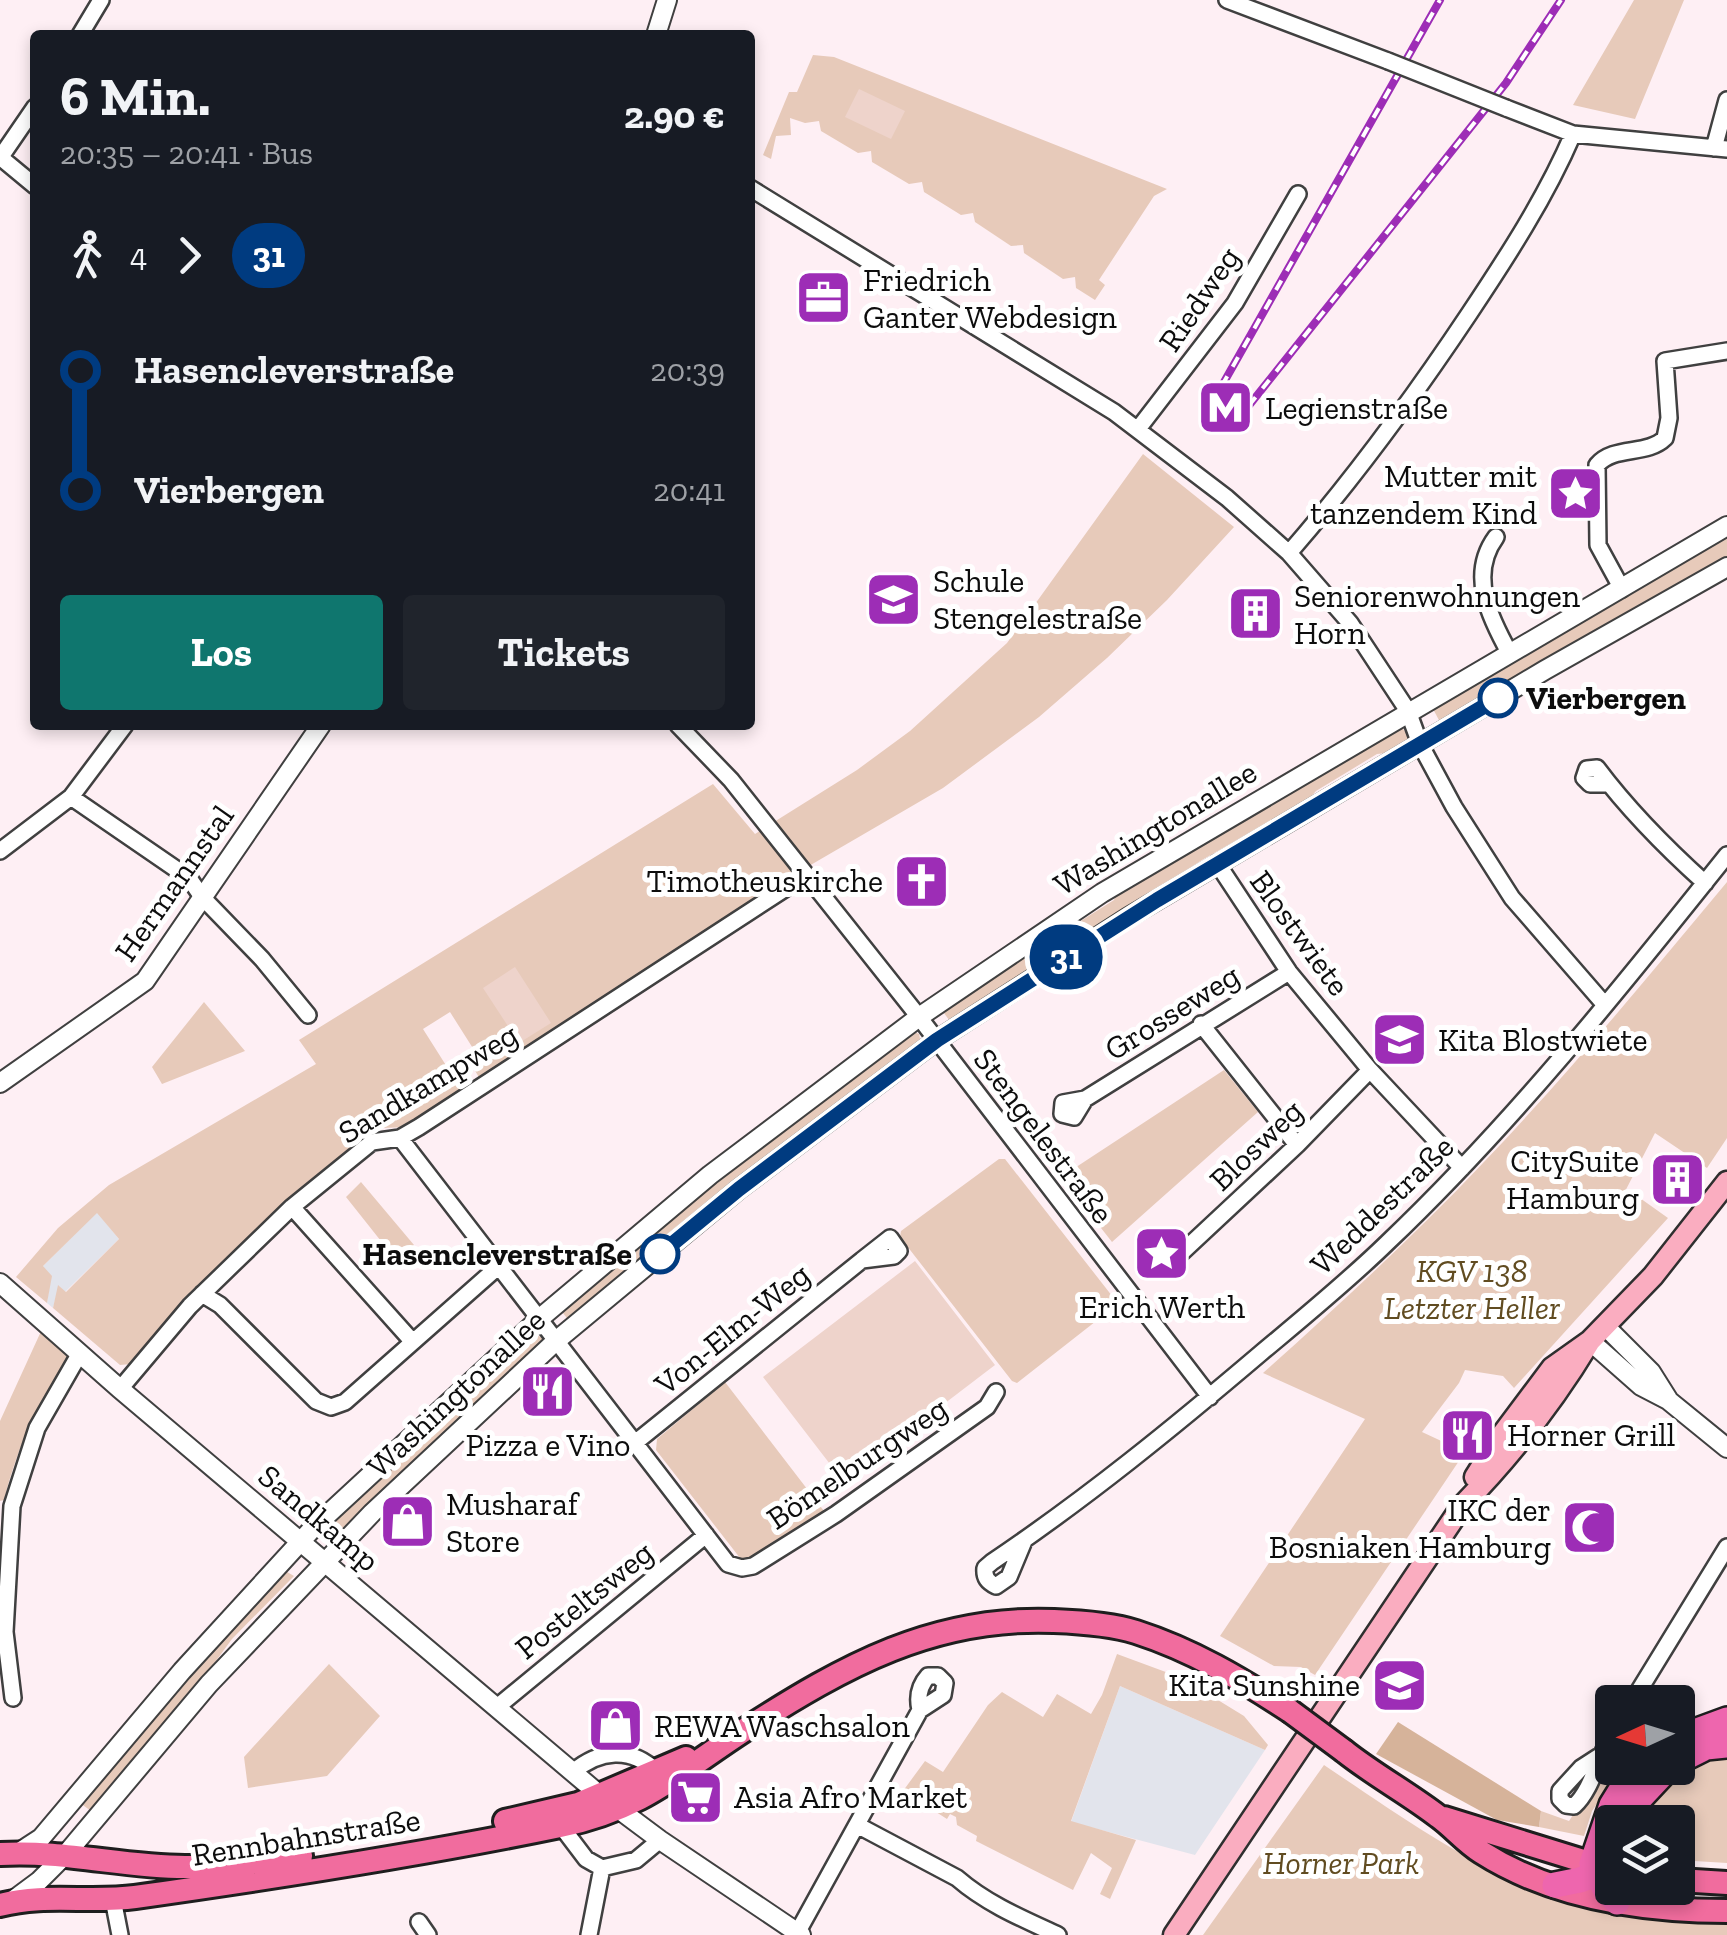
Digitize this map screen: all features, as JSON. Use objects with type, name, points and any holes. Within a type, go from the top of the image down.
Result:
[{"type":"highway","points":[[1695,1732],[1727,1720]]},
{"type":"highway","points":[[1695,1752],[1727,1745]]},
{"type":"highway","points":[[1636,1805],[1652,1785]]},
{"type":"highway","points":[[1554,1885],[1595,1872]]},
{"type":"main road","points":[[1174,1935],[1462,1506],[1478,1471],[1527,1399],[1552,1368],[1598,1334],[1674,1252],[1727,1182]]},
{"type":"main road","points":[[610,1802],[660,1790],[744,1731],[877,1654],[970,1625],[1032,1620],[1132,1631],[1212,1664],[1290,1711],[1389,1786],[1440,1817],[1482,1853],[1554,1885],[1595,1896]]},
{"type":"main road","points":[[610,1802],[657,1772],[744,1731]]},
{"type":"main road","name":"Rennbahnstraße","points":[[12,1853],[66,1854],[124,1864],[185,1867],[238,1864],[440,1834],[610,1802]]},
{"type":"main road","name":"Rennbahnstraße","points":[[5,1904],[64,1898],[113,1899],[386,1858],[561,1826],[610,1802]]},
{"type":"main road","points":[[1440,1817],[1595,1866]]},
{"type":"main road","points":[[1695,1881],[1727,1883]]},
{"type":"main road","points":[[1637,1905],[1671,1910],[1727,1910]]},
{"type":"street","points":[[83,30],[101,0]]},
{"type":"street","points":[[658,30],[667,0]]},
{"type":"street","points":[[1227,0],[1268,8],[1388,61],[1572,134],[1721,148],[1727,100]]},
{"type":"street","points":[[30,114],[0,157],[30,182]]},
{"type":"street","points":[[1289,554],[1417,392],[1516,240],[1572,134]]},
{"type":"street","points":[[755,191],[1138,428],[1228,498],[1289,554],[1350,622],[1408,711],[1420,744],[1454,808],[1512,898],[1605,1005]]},
{"type":"street","name":"Riedweg","points":[[1138,428],[1235,303],[1298,194]]},
{"type":"street","points":[[1622,589],[1598,544],[1597,465],[1607,456],[1650,448],[1665,438],[1669,418],[1666,361],[1727,351]]},
{"type":"street","name":"Washingtonallee","points":[[12,1853],[41,1838],[182,1670],[373,1471],[539,1319],[710,1175],[920,1018],[1102,893],[1727,526]]},
{"type":"street","points":[[1496,537],[1485,552],[1484,602],[1510,654]]},
{"type":"street","name":"Washingtonallee","points":[[5,1904],[39,1881],[66,1854],[209,1684],[324,1562],[556,1340],[739,1189],[937,1040],[1217,863],[1727,567]]},
{"type":"street","points":[[0,851],[71,796],[121,730]]},
{"type":"street","name":"Hermannstal","points":[[0,1083],[145,981],[318,730]]},
{"type":"street","name":"Stengelestraße","points":[[683,730],[731,780],[920,1018],[1210,1398]]},
{"type":"street","points":[[1610,784],[1644,827],[1705,884]]},
{"type":"street","points":[[71,796],[189,878],[202,898],[262,959],[308,1016]]},
{"type":"street","name":"Weddestraße","points":[[1024,1541],[1210,1398],[1388,1243],[1462,1168],[1605,1005],[1727,855]]},
{"type":"street","name":"Blostwiete","points":[[1217,863],[1289,972],[1370,1070],[1462,1168]]},
{"type":"street","name":"Sandkampweg","points":[[120,1389],[202,1294],[292,1207],[372,1142],[400,1138],[806,875]]},
{"type":"street","name":"Grosseweg","points":[[1085,1099],[1289,972]]},
{"type":"street","points":[[1201,1024],[1297,1145]]},
{"type":"street","name":"Blosweg","points":[[1178,1257],[1370,1070]]},
{"type":"street","points":[[400,1138],[706,1535]]},
{"type":"street","points":[[292,1207],[412,1341]]},
{"type":"street","name":"Von-Elm-Weg","points":[[636,1442],[862,1260]]},
{"type":"street","points":[[202,1294],[220,1304],[324,1406],[338,1406],[499,1266]]},
{"type":"street","name":"Sandkamp","points":[[0,1283],[573,1772],[660,1840],[798,1934]]},
{"type":"street","points":[[1598,1334],[1651,1372],[1668,1400],[1727,1448]]},
{"type":"street","points":[[14,1698],[5,1632],[12,1506],[37,1428],[80,1353]]},
{"type":"street","name":"Bömelburgweg","points":[[706,1535],[728,1564],[753,1566],[836,1514],[987,1407],[996,1392]]},
{"type":"street","name":"Posteltsweg","points":[[497,1707],[706,1535]]},
{"type":"street","points":[[1642,1685],[1727,1547]]},
{"type":"street","points":[[798,1934],[920,1710]]},
{"type":"street","points":[[573,1772],[587,1760],[618,1753],[634,1756],[657,1772]]},
{"type":"street","points":[[857,1825],[957,1878],[970,1890],[1041,1930],[1058,1935]]},
{"type":"street","points":[[561,1826],[586,1859],[602,1868],[636,1860],[660,1840]]},
{"type":"street","points":[[588,1935],[602,1868]]},
{"type":"street","points":[[113,1899],[120,1935]]},
{"type":"shaded area","points":[[859,89],[905,111],[891,139],[845,117]]},
{"type":"shaded area","points":[[515,967],[551,1023],[519,1043],[483,988]]},
{"type":"shaded area","points":[[97,1212],[119,1239],[65,1292],[59,1286],[53,1308],[47,1303],[50,1282],[43,1266]]},
{"type":"shaded area","points":[[915,1261],[995,1365],[843,1481],[763,1377]]},
{"type":"shaded area","points":[[1120,1686],[1265,1750],[1195,1855],[1071,1822]]},
{"type":"shaded area","points":[[1398,1722],[1541,1811],[1539,1827],[1497,1820],[1376,1754]]},
{"type":"green space","points":[[1634,0],[1684,0],[1635,119],[1573,105]]},
{"type":"green space","points":[[813,55],[834,57],[1167,189],[1154,196],[1099,280],[1105,285],[1095,300],[1076,288],[1075,277],[1063,279],[1024,253],[1023,245],[1011,246],[975,222],[973,213],[961,215],[924,192],[922,182],[909,184],[872,162],[871,151],[858,153],[821,131],[819,121],[805,123],[790,118],[791,135],[776,136],[771,159],[763,155],[789,92],[797,92]]},
{"type":"green space","points":[[1143,454],[1234,527],[1107,658],[1039,717],[943,788],[790,877],[481,1081],[473,1067],[481,1061],[450,1012],[423,1029],[454,1078],[466,1072],[475,1086],[410,1127],[381,1128],[328,1169],[243,1244],[131,1364],[120,1365],[53,1308],[58,1285],[66,1292],[119,1239],[97,1213],[43,1266],[52,1276],[47,1303],[16,1277],[58,1228],[109,1185],[316,1064],[299,1040],[713,784],[755,834],[857,770],[910,731],[1007,643]]},
{"type":"green space","points":[[1727,538],[1727,558],[1441,724],[1432,707]]},
{"type":"green space","points":[[1401,727],[1408,734],[1407,743],[1377,754],[1309,799],[1202,860],[952,1024],[941,1009],[1114,900],[1116,895]]},
{"type":"green space","name":"KGV 138 Letzter Heller","points":[[1727,882],[1727,1138],[1707,1168],[1655,1133],[1616,1209],[1621,1208],[1630,1191],[1668,1218],[1514,1388],[1503,1376],[1465,1370],[1422,1432],[1465,1452],[1315,1675],[1301,1667],[1274,1666],[1220,1636],[1365,1419],[1263,1373],[1375,1271],[1483,1163],[1577,1060]]},
{"type":"green space","points":[[204,1002],[245,1051],[162,1084],[152,1067]]},
{"type":"green space","points":[[912,1031],[919,1034],[921,1043],[570,1322],[559,1308],[629,1246]]},
{"type":"green space","points":[[1224,1070],[1258,1112],[1112,1242],[1061,1177]]},
{"type":"green space","points":[[999,1159],[1005,1159],[1116,1301],[1114,1307],[1017,1383],[900,1237],[901,1231]]},
{"type":"green space","points":[[361,1182],[414,1245],[396,1260],[346,1197]]},
{"type":"green space","points":[[43,1327],[72,1354],[39,1406],[4,1500],[0,1501],[0,1421]]},
{"type":"green space","points":[[534,1333],[544,1339],[543,1345],[336,1544],[321,1530]]},
{"type":"green space","points":[[725,1382],[824,1511],[748,1560],[740,1558],[656,1450],[657,1439]]},
{"type":"green space","points":[[282,1569],[294,1576],[232,1639],[188,1699],[91,1811],[80,1803]]},
{"type":"green space","points":[[1117,1654],[1182,1678],[1244,1716],[1268,1745],[1265,1750],[1120,1686],[1071,1821],[1136,1840],[1110,1899],[1100,1894],[1112,1868],[1091,1853],[1073,1890],[976,1841],[977,1836],[957,1825],[956,1817],[950,1814],[947,1819],[903,1791],[925,1761],[943,1772],[988,1705],[1002,1692],[1043,1717],[1057,1694],[1091,1714]]},
{"type":"green space","points":[[329,1664],[380,1716],[327,1776],[248,1788],[244,1757]]},
{"type":"green space","points":[[1727,1754],[1727,1863],[1695,1861],[1695,1805],[1648,1805],[1663,1785],[1695,1785],[1695,1762]]},
{"type":"green space","name":"Horner Park","points":[[1324,1765],[1461,1853],[1534,1889],[1625,1916],[1727,1921],[1727,1935],[1203,1935]]},
{"type":"green space","points":[[1595,1782],[1595,1785],[1610,1785],[1595,1805],[1584,1836],[1539,1827],[1541,1811],[1569,1821]]},
{"type":"railway","points":[[1211,405],[1440,0]]},
{"type":"railway","points":[[1235,423],[1506,83],[1561,0]]},
{"type":"bus line","name":"31","points":[[660,1254],[739,1189],[937,1040],[1217,863],[1498,698]]},
{"type":"place","name":"Friedrich Ganter Webdesign","points":[[824,298]]},
{"type":"place","name":"Legienstraße","points":[[1226,408]]},
{"type":"place","name":"Mutter mit tanzendem Kind","points":[[1576,494]]},
{"type":"place","name":"Schule Stengelestraße","points":[[894,599]]},
{"type":"place","name":"Seniorenwohnungen Horn","points":[[1255,614]]},
{"type":"place","name":"Vierbergen","points":[[1498,698]]},
{"type":"place","name":"Timotheuskirche","points":[[922,881]]},
{"type":"place","name":"Kita Blostwiete","points":[[1399,1040]]},
{"type":"place","name":"CitySuite Hamburg","points":[[1678,1179]]},
{"type":"place","name":"Erich Werth","points":[[1162,1253]]},
{"type":"place","name":"Hasencleverstraße","points":[[660,1254]]},
{"type":"place","name":"Pizza e Vino","points":[[548,1391]]},
{"type":"place","name":"Horner Grill","points":[[1468,1435]]},
{"type":"place","name":"Musharaf Store","points":[[407,1522]]},
{"type":"place","name":"IKC der Bosniaken Hamburg","points":[[1590,1528]]},
{"type":"place","name":"Kita Sunshine","points":[[1399,1685]]},
{"type":"place","name":"REWA Waschsalon","points":[[615,1726]]},
{"type":"place","name":"Asia Afro Market","points":[[695,1797]]}]
